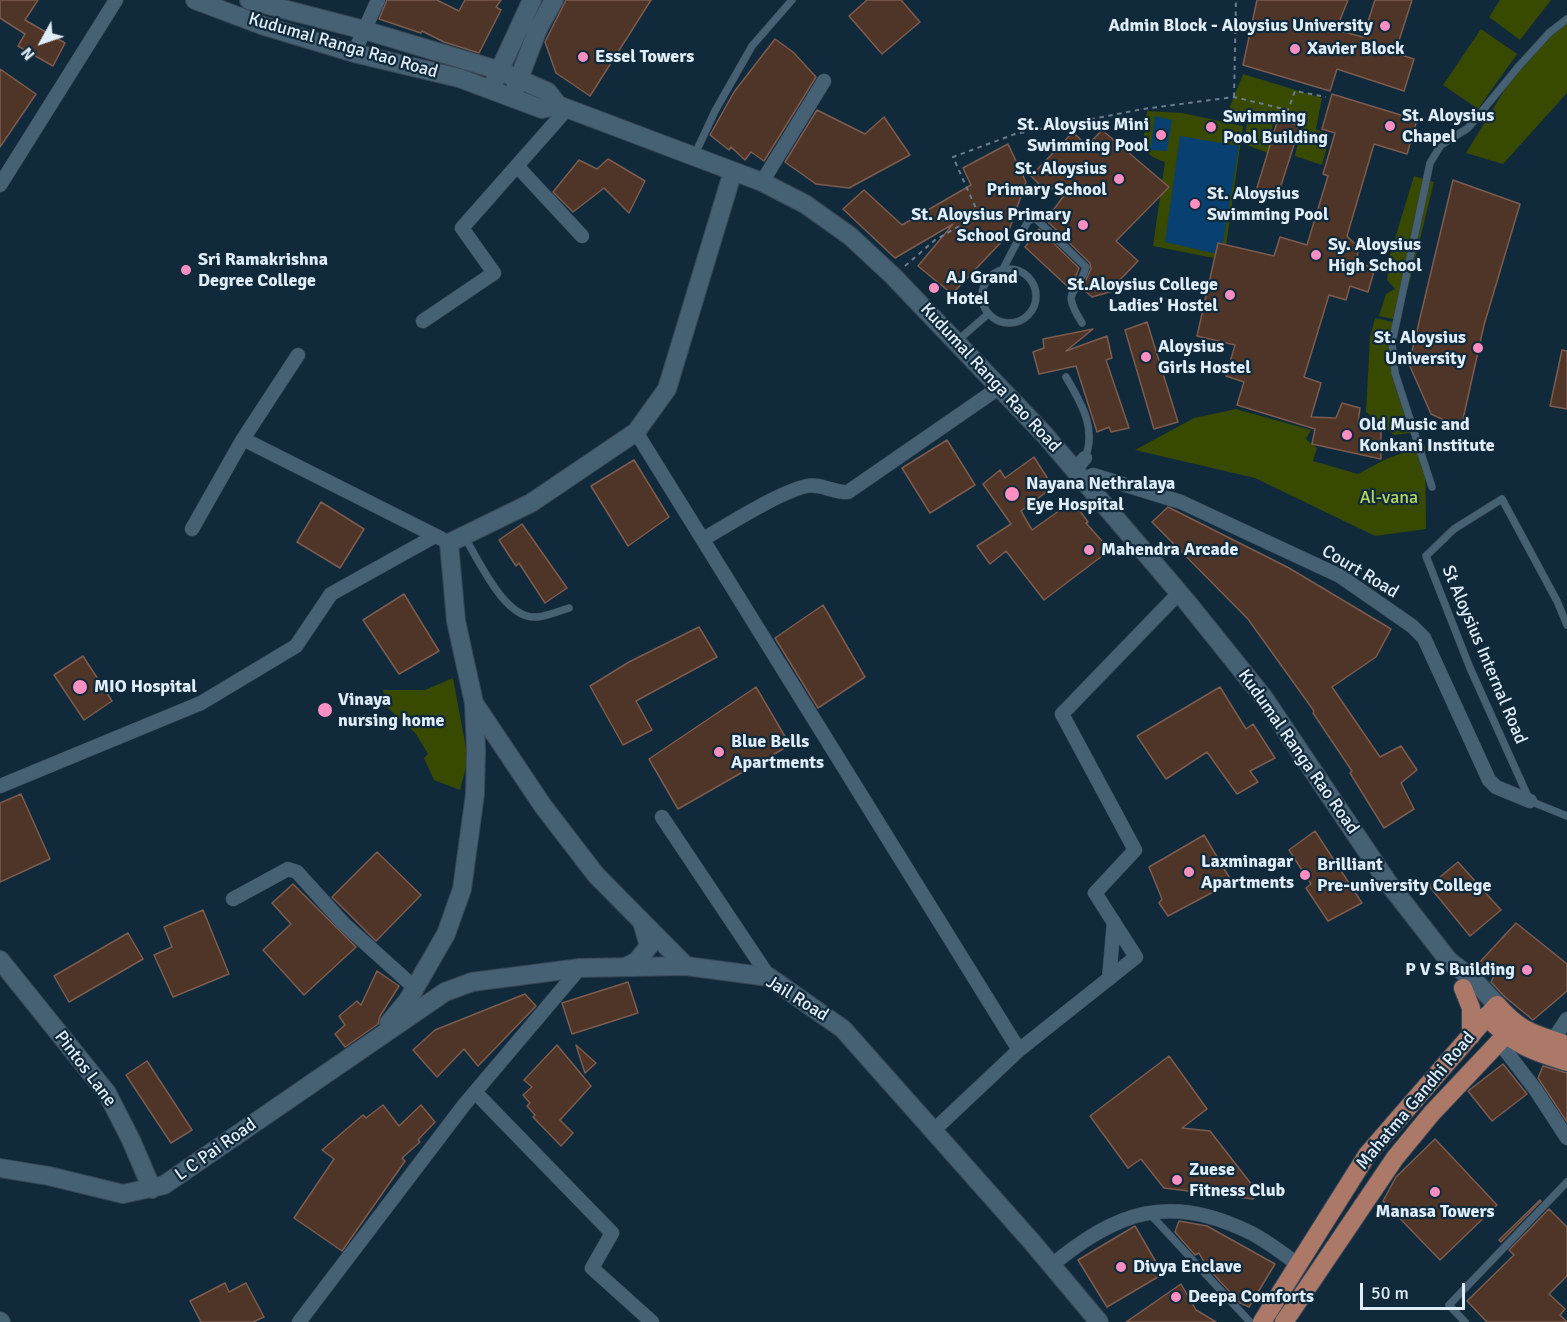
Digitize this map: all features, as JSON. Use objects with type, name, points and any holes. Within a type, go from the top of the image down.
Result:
[{"type":"main road","points":[[1463,988],[1471,1008],[1471,1036]]},
{"type":"main road","points":[[1491,1011],[1499,1045]]},
{"type":"main road","name":"Mahatma Gandhi Road","points":[[1262,1322],[1367,1155],[1491,1011]]},
{"type":"main road","points":[[1499,1045],[1532,1034],[1560,1043]]},
{"type":"main road","points":[[1499,1045],[1525,1048],[1567,1062]]},
{"type":"main road","name":"Mahatma Gandhi Road","points":[[1284,1322],[1395,1158],[1499,1045]]},
{"type":"street","points":[[0,185],[116,0]]},
{"type":"street","name":"Kudumal Ranga Rao Road","points":[[195,0],[264,26],[354,53],[459,78],[695,155],[762,182],[805,204],[850,236],[893,276],[1082,469],[1264,698],[1389,884],[1449,961],[1473,979],[1491,1011]]},
{"type":"street","name":"Kudumal Ranga Rao Road","points":[[249,0],[364,30],[498,70],[548,92],[556,108]]},
{"type":"street","points":[[354,53],[378,0]]},
{"type":"street","points":[[512,97],[538,28],[554,0]]},
{"type":"street","points":[[492,89],[498,70],[529,5]]},
{"type":"street","points":[[762,182],[824,81]]},
{"type":"street","points":[[423,321],[494,273],[462,228],[518,167],[556,108]]},
{"type":"street","points":[[518,167],[582,236]]},
{"type":"street","points":[[0,786],[201,704],[296,646],[331,594],[449,538],[531,503],[636,432],[667,389],[733,171]]},
{"type":"street","points":[[192,529],[243,439],[298,355]]},
{"type":"street","points":[[703,539],[778,499],[808,486],[848,492],[1000,387]]},
{"type":"street","points":[[636,432],[1019,1050]]},
{"type":"street","points":[[243,439],[449,538]]},
{"type":"street","name":"Court Road","points":[[1082,469],[1093,475],[1181,502],[1340,576],[1412,626],[1424,638],[1489,780],[1496,787],[1530,801]]},
{"type":"street","points":[[376,1038],[415,988],[446,934],[462,889],[475,794],[476,750],[474,703],[456,621],[449,538]]},
{"type":"street","points":[[933,1131],[1019,1050],[1136,957],[1095,893],[1135,850],[1062,714],[1179,593]]},
{"type":"street","points":[[474,703],[543,806],[596,875],[686,966]]},
{"type":"street","points":[[662,817],[769,977]]},
{"type":"street","points":[[233,899],[278,873],[288,869],[297,872],[344,924],[415,988]]},
{"type":"street","points":[[625,967],[637,961],[649,946],[641,921]]},
{"type":"street","points":[[1109,979],[1114,922]]},
{"type":"street","name":"Pintos Lane","points":[[0,960],[107,1093],[152,1189]]},
{"type":"street","points":[[1449,961],[1463,988],[1491,1011]]},
{"type":"street","name":"Jail Road","points":[[376,1038],[445,992],[472,982],[580,968],[625,967],[686,966],[769,977],[843,1029],[1052,1265],[1099,1322]]},
{"type":"street","points":[[299,1322],[474,1092],[580,968]]},
{"type":"street","points":[[1560,1043],[1567,1019]]},
{"type":"street","name":"L C Pai Road","points":[[0,1168],[49,1176],[123,1194],[152,1189],[176,1178],[376,1038]]},
{"type":"street","points":[[1499,1045],[1567,1138]]},
{"type":"street","points":[[474,1092],[612,1233],[592,1268],[652,1322]]},
{"type":"street","points":[[1052,1265],[1074,1247],[1104,1228],[1148,1211],[1171,1210],[1208,1215],[1250,1232],[1299,1264]]},
{"type":"lane","points":[[695,155],[715,111],[752,46],[792,0]]},
{"type":"lane","points":[[1432,487],[1395,373],[1392,343],[1430,163],[1441,145],[1468,128],[1527,58],[1567,19]]},
{"type":"lane","points":[[1003,269],[1028,221],[1035,218],[1086,267],[1070,294],[1072,306],[1082,323]]},
{"type":"lane","points":[[1003,269],[1012,269],[1029,277],[1034,285],[1036,302],[1027,317],[1012,324],[995,320],[988,314],[981,297],[983,288],[994,273],[1003,269]]},
{"type":"lane","points":[[957,341],[988,314]]},
{"type":"lane","points":[[1066,377],[1083,407],[1089,426],[1089,447],[1082,469]]},
{"type":"lane","name":"St Aloysius Internal Road","points":[[1530,801],[1470,668],[1426,556],[1454,529],[1503,499],[1567,625]]},
{"type":"lane","points":[[449,538],[517,613],[536,617],[569,608]]},
{"type":"lane","points":[[1530,801],[1567,816]]},
{"type":"lane","points":[[1465,1322],[1449,1305],[1567,1182]]},
{"type":"lane","points":[[1148,1211],[1250,1322]]},
{"type":"path","points":[[1234,97],[1236,0]]},
{"type":"path","points":[[893,276],[935,240],[979,215],[953,157],[1015,134],[1143,109],[1234,97],[1288,110],[1295,91],[1326,97]]},
{"type":"green space","points":[[1500,0],[1551,0],[1520,40],[1489,17]]},
{"type":"green space","points":[[1567,20],[1567,93],[1503,164],[1466,153],[1519,66]]},
{"type":"green space","points":[[1481,29],[1517,54],[1478,109],[1443,85]]},
{"type":"green space","points":[[1243,74],[1322,98],[1316,129],[1330,135],[1322,165],[1295,156],[1302,124],[1274,117],[1268,153],[1244,144],[1248,115],[1227,114]]},
{"type":"green space","name":"St. Aloysius Swimming Pool","points":[[1147,111],[1182,113],[1243,126],[1224,260],[1153,246],[1165,162],[1149,154],[1146,149],[1144,136]]},
{"type":"green space","points":[[1414,176],[1434,182],[1410,280],[1397,320],[1379,316],[1386,294],[1395,289],[1387,280],[1390,255]]},
{"type":"green space","points":[[1375,318],[1393,322],[1394,382],[1410,433],[1394,435],[1366,412],[1370,337]]},
{"type":"green space","name":"Al-vana","points":[[1236,409],[1311,430],[1306,439],[1317,448],[1313,461],[1358,474],[1386,459],[1425,445],[1426,529],[1375,536],[1255,478],[1135,450],[1194,418]]},
{"type":"green space","points":[[453,678],[468,759],[460,790],[434,780],[424,758],[428,754],[416,734],[387,707],[383,690],[425,690]]},
{"type":"water","name":"St. Aloysius Mini Swimming Pool","points":[[1155,116],[1172,120],[1167,151],[1150,150]]},
{"type":"water","name":"St. Aloysius Swimming Pool","points":[[1180,136],[1239,146],[1221,255],[1165,242]]},
{"type":"building","points":[[0,0],[38,0],[25,20],[65,43],[53,66],[18,46],[25,34],[0,18]]},
{"type":"building","points":[[387,0],[437,0],[459,11],[465,0],[501,0],[496,7],[501,10],[479,53],[444,42],[422,31],[421,33],[379,19]]},
{"type":"building","name":"Essel Towers","points":[[566,0],[651,0],[590,96],[556,73],[545,42]]},
{"type":"building","points":[[867,0],[901,0],[920,22],[882,54],[849,16]]},
{"type":"building","points":[[1257,0],[1348,0],[1336,30],[1363,37],[1375,0],[1412,0],[1395,53],[1414,59],[1404,91],[1337,69],[1330,91],[1243,65]]},
{"type":"building","points":[[775,39],[793,52],[816,77],[764,161],[751,152],[745,160],[731,147],[729,150],[710,135],[734,92]]},
{"type":"building","points":[[0,69],[36,94],[0,147]]},
{"type":"building","name":"Sy. Aloysius High School","points":[[1332,94],[1417,120],[1407,154],[1374,144],[1347,236],[1358,247],[1357,263],[1375,268],[1368,292],[1350,286],[1346,300],[1329,295],[1304,377],[1321,383],[1311,417],[1336,418],[1342,403],[1360,408],[1358,423],[1381,427],[1381,459],[1312,444],[1315,429],[1237,405],[1244,382],[1226,376],[1235,345],[1197,336],[1218,243],[1274,256],[1280,237],[1307,245],[1328,176],[1323,174],[1335,133],[1322,129]]},
{"type":"building","points":[[817,110],[865,134],[884,117],[910,155],[849,188],[816,184],[785,162]]},
{"type":"building","points":[[1278,119],[1300,126],[1277,198],[1256,191]]},
{"type":"building","points":[[1102,130],[1169,187],[1116,241],[1138,261],[1116,284],[1120,289],[1092,297],[1082,288],[1091,269],[1090,263],[1046,220],[1068,190],[1058,182],[1048,193],[1031,176],[1073,132],[1087,146]]},
{"type":"building","points":[[1008,144],[1026,182],[1007,236],[952,294],[918,266],[953,224],[895,258],[843,209],[864,190],[902,225],[971,185],[963,168]]},
{"type":"building","points":[[608,159],[645,181],[629,213],[604,188],[573,212],[553,192],[579,160],[597,169]]},
{"type":"building","name":"St. Aloysius University","points":[[1453,180],[1520,204],[1484,325],[1461,428],[1431,414],[1409,364]]},
{"type":"building","name":"St. Aloysius Primary School","points":[[1039,229],[1079,268],[1074,281],[1067,286],[1025,247]]},
{"type":"building","name":"Aloysius Girls Hostel","points":[[1147,322],[1178,422],[1154,429],[1125,330]]},
{"type":"building","points":[[1093,329],[1066,351],[1107,336],[1112,358],[1106,360],[1129,428],[1111,432],[1109,427],[1097,432],[1076,366],[1039,374],[1033,352],[1044,348],[1043,339]]},
{"type":"building","points":[[1562,350],[1567,351],[1567,409],[1550,406]]},
{"type":"building","points":[[947,440],[975,485],[930,513],[902,468]]},
{"type":"building","points":[[1034,457],[1053,487],[1021,511],[1032,530],[1073,501],[1088,522],[1086,523],[1110,550],[1044,600],[1006,551],[990,564],[977,546],[1011,524],[983,484],[1000,470],[1005,478]]},
{"type":"building","points":[[634,460],[669,517],[628,546],[591,486]]},
{"type":"building","points":[[321,502],[364,529],[340,568],[297,542]]},
{"type":"building","points":[[1168,507],[1289,568],[1391,629],[1376,657],[1332,687],[1380,757],[1401,746],[1417,770],[1401,783],[1414,809],[1384,828],[1350,773],[1352,771],[1313,713],[1314,711],[1248,619],[1152,522]]},
{"type":"building","points":[[522,524],[567,588],[545,603],[519,563],[516,566],[499,540]]},
{"type":"building","points":[[404,594],[439,651],[399,674],[363,620]]},
{"type":"building","points":[[823,605],[865,677],[818,708],[775,638]]},
{"type":"building","points":[[699,627],[717,657],[636,701],[652,730],[623,745],[590,686],[629,662]]},
{"type":"building","points":[[83,656],[112,701],[84,720],[54,675]]},
{"type":"building","name":"Blue Bells Apartments","points":[[756,687],[790,745],[678,809],[649,759]]},
{"type":"building","points":[[1220,687],[1246,729],[1253,724],[1275,758],[1250,771],[1258,782],[1237,794],[1207,752],[1166,779],[1137,736]]},
{"type":"building","points":[[21,794],[50,859],[0,882],[0,803]]},
{"type":"building","points":[[1315,831],[1362,903],[1328,921],[1306,888],[1311,884],[1289,850]]},
{"type":"building","name":"Laxminagar Apartments","points":[[1204,835],[1232,882],[1168,916],[1159,903],[1162,899],[1149,867]]},
{"type":"building","points":[[377,852],[421,895],[376,941],[332,897]]},
{"type":"building","points":[[1458,862],[1501,910],[1470,936],[1429,886]]},
{"type":"building","points":[[293,884],[356,947],[304,995],[263,950],[291,924],[272,903]]},
{"type":"building","points":[[203,910],[229,974],[173,997],[154,955],[172,947],[164,927]]},
{"type":"building","name":"P V S Building","points":[[1516,923],[1567,964],[1567,991],[1533,1020],[1505,997],[1491,982],[1494,976],[1479,963]]},
{"type":"building","points":[[128,933],[143,959],[69,1002],[54,976]]},
{"type":"building","points":[[377,971],[399,986],[380,1016],[378,1024],[345,1047],[335,1034],[345,1025],[339,1016],[357,1001],[361,1005]]},
{"type":"building","points":[[628,982],[638,1013],[572,1034],[562,1003]]},
{"type":"building","points":[[525,994],[536,1006],[478,1066],[464,1049],[437,1077],[413,1050],[435,1030]]},
{"type":"building","points":[[557,1045],[591,1086],[560,1120],[573,1133],[561,1146],[533,1117],[535,1115],[527,1106],[530,1103],[523,1095],[532,1087],[524,1080]]},
{"type":"building","points":[[576,1045],[596,1063],[585,1073]]},
{"type":"building","points":[[1169,1056],[1207,1109],[1182,1128],[1210,1131],[1259,1194],[1253,1199],[1164,1188],[1141,1159],[1128,1168],[1090,1116]]},
{"type":"building","points":[[147,1061],[192,1130],[171,1143],[126,1075]]},
{"type":"building","points":[[1503,1064],[1527,1094],[1492,1121],[1468,1091]]},
{"type":"building","points":[[1543,1066],[1567,1073],[1567,1122],[1538,1078]]},
{"type":"building","points":[[383,1105],[399,1126],[421,1105],[435,1122],[418,1140],[420,1142],[402,1158],[405,1161],[342,1251],[294,1218],[334,1159],[322,1150],[363,1115],[366,1118]]},
{"type":"building","name":"Manasa Towers","points":[[1435,1139],[1497,1205],[1440,1260],[1383,1201],[1396,1177]]},
{"type":"building","points":[[1541,1201],[1501,1242],[1499,1240]]},
{"type":"building","points":[[1549,1209],[1567,1227],[1567,1276],[1549,1294],[1565,1309],[1560,1315],[1567,1322],[1487,1322],[1467,1301],[1514,1255],[1509,1250]]},
{"type":"building","points":[[1179,1221],[1207,1226],[1275,1264],[1249,1307],[1240,1303],[1207,1267],[1199,1253],[1195,1255],[1175,1232]]},
{"type":"building","name":"Divya Enclave","points":[[1135,1226],[1163,1274],[1107,1307],[1078,1260]]},
{"type":"building","points":[[225,1283],[229,1292],[246,1283],[264,1317],[253,1322],[201,1322],[190,1301]]},
{"type":"building","name":"Deepa Comforts","points":[[1181,1284],[1196,1310],[1216,1322],[1126,1322]]},
{"type":"place","name":"Admin Block - Aloysius University","points":[[1385,26]]},
{"type":"place","name":"Xavier Block","points":[[1295,49]]},
{"type":"place","name":"Essel Towers","points":[[583,57]]},
{"type":"place","name":"St. Aloysius Chapel","points":[[1390,126]]},
{"type":"place","name":"Swimming Pool Building","points":[[1211,127]]},
{"type":"place","name":"St. Aloysius Mini Swimming Pool","points":[[1161,135]]},
{"type":"place","name":"St. Aloysius Primary School","points":[[1119,179]]},
{"type":"place","name":"St. Aloysius Swimming Pool","points":[[1195,204]]},
{"type":"place","name":"St. Aloysius Primary School Ground","points":[[1083,225]]},
{"type":"place","name":"Sy. Aloysius High School","points":[[1316,255]]},
{"type":"place","name":"Sri Ramakrishna Degree College","points":[[186,270]]},
{"type":"place","name":"AJ Grand Hotel","points":[[934,288]]},
{"type":"place","name":"St.Aloysius College Ladies' Hostel","points":[[1230,295]]},
{"type":"place","name":"St. Aloysius University","points":[[1478,348]]},
{"type":"place","name":"Aloysius Girls Hostel","points":[[1146,357]]},
{"type":"place","name":"Old Music and Konkani Institute","points":[[1347,435]]},
{"type":"place","name":"Nayana Nethralaya Eye Hospital","points":[[1012,494]]},
{"type":"place","name":"Mahendra Arcade","points":[[1089,550]]},
{"type":"place","name":"MIO Hospital","points":[[80,687]]},
{"type":"place","name":"Vinaya nursing home","points":[[325,710]]},
{"type":"place","name":"Blue Bells Apartments","points":[[719,752]]},
{"type":"place","name":"Laxminagar Apartments","points":[[1189,872]]},
{"type":"place","name":"Brilliant Pre-university College","points":[[1305,875]]},
{"type":"place","name":"P V S Building","points":[[1527,970]]},
{"type":"place","name":"Zuese Fitness Club","points":[[1177,1180]]},
{"type":"place","name":"Manasa Towers","points":[[1435,1192]]},
{"type":"place","name":"Divya Enclave","points":[[1121,1267]]},
{"type":"place","name":"Deepa Comforts","points":[[1176,1297]]}]
